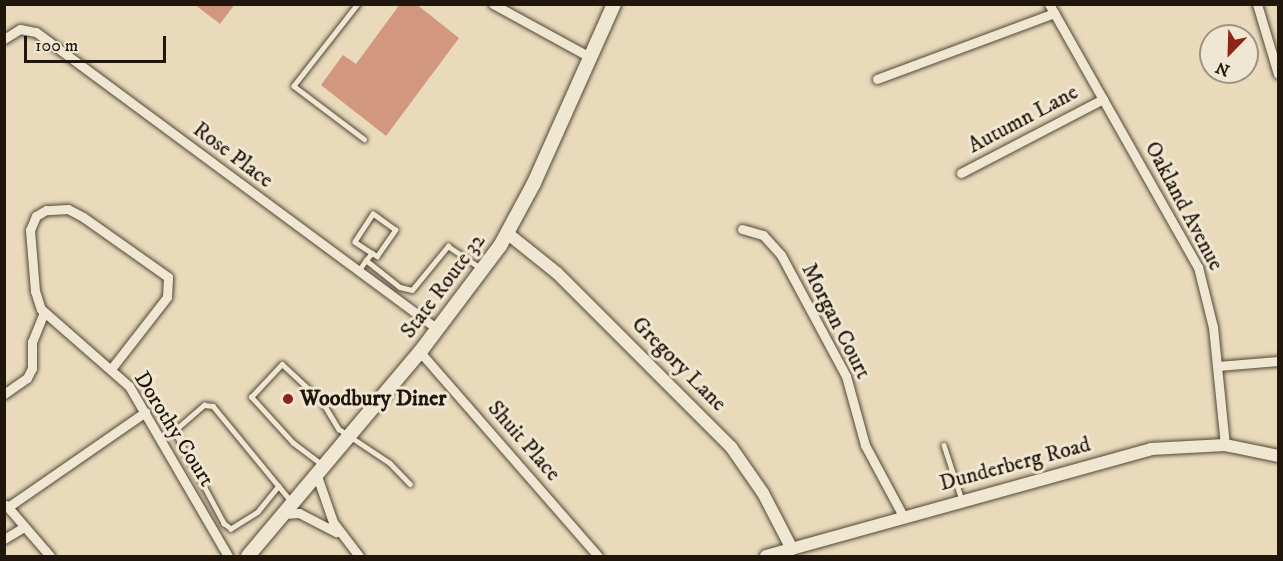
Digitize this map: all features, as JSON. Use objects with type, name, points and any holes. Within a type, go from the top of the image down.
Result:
[{"type":"main road","name":"State Route 32","points":[[255,553],[293,503],[420,352],[483,270],[507,233],[614,4]]},
{"type":"street","points":[[493,4],[590,57]]},
{"type":"street","points":[[1257,4],[1278,74]]},
{"type":"street","points":[[877,79],[1051,9]]},
{"type":"street","name":"Oakland Avenue","points":[[1051,9],[1197,267],[1206,291],[1218,366],[1225,445]]},
{"type":"street","name":"Rose Place","points":[[4,39],[20,29],[36,32],[357,272],[437,329]]},
{"type":"street","name":"Autumn Lane","points":[[961,173],[1103,99]]},
{"type":"street","points":[[4,394],[27,378],[32,368],[32,342],[44,313],[34,291],[30,230],[36,216],[46,210],[68,209],[83,216],[168,277],[167,297],[111,369]]},
{"type":"street","name":"Morgan Court","points":[[741,229],[772,241],[781,255],[846,376],[864,445],[903,516]]},
{"type":"street","name":"Gregory Lane","points":[[507,233],[557,273],[731,447],[763,493],[792,549]]},
{"type":"street","name":"Dorothy Court","points":[[44,313],[111,369],[145,412],[228,556]]},
{"type":"street","name":"Shuit Place","points":[[420,352],[598,556]]},
{"type":"street","points":[[1218,366],[1278,361]]},
{"type":"street","points":[[50,556],[6,505],[145,412]]},
{"type":"street","name":"Dunderberg Road","points":[[766,556],[903,516],[1151,449],[1225,445],[1278,456]]},
{"type":"street","points":[[320,472],[342,536]]},
{"type":"street","points":[[284,514],[300,513],[328,525],[342,536],[359,556]]},
{"type":"street","points":[[4,539],[24,527]]},
{"type":"lane","points":[[358,4],[294,86],[364,139]]},
{"type":"lane","points":[[373,214],[394,230],[377,256],[372,252],[355,242],[373,214]]},
{"type":"lane","points":[[366,260],[407,290],[416,288],[444,247],[483,270]]},
{"type":"lane","points":[[357,272],[372,252]]},
{"type":"lane","points":[[320,472],[251,397],[282,364],[322,401],[348,437],[390,463],[410,484]]},
{"type":"lane","points":[[279,486],[258,512],[231,529],[224,524],[174,431],[204,405],[213,406],[279,486],[293,503]]},
{"type":"lane","points":[[944,445],[962,500]]},
{"type":"building","points":[[194,4],[235,4],[220,24]]},
{"type":"building","points":[[400,4],[416,4],[459,38],[386,136],[321,85],[343,55],[356,64]]},
{"type":"place","name":"Woodbury Diner","points":[[288,399]]}]
